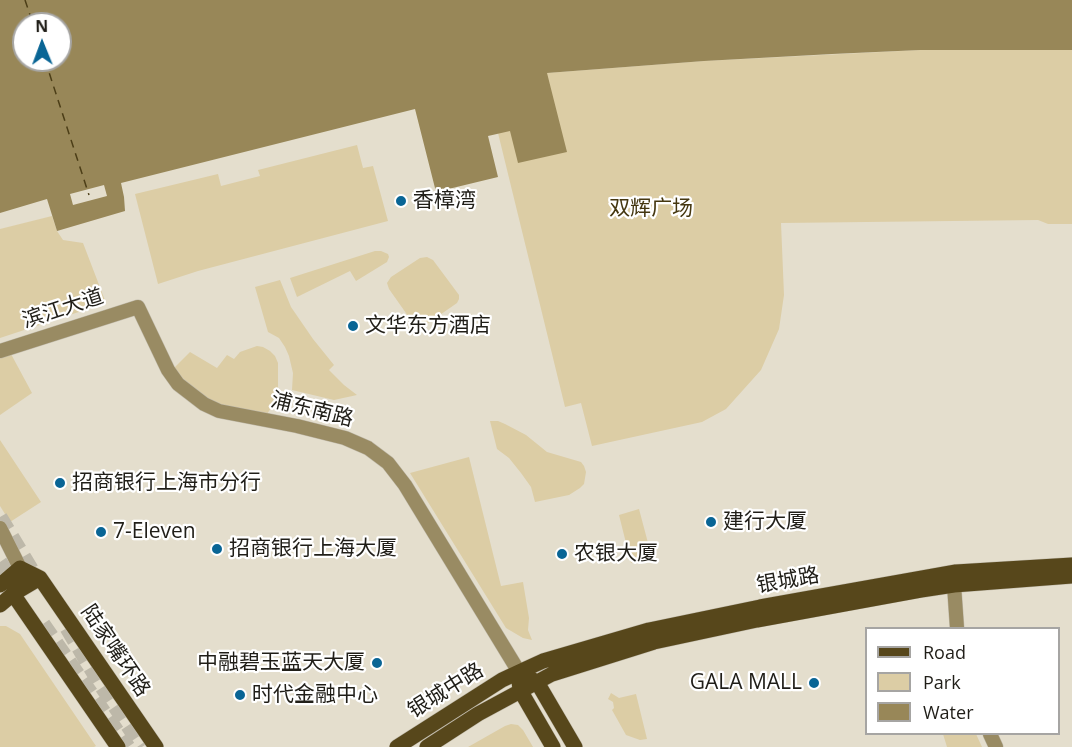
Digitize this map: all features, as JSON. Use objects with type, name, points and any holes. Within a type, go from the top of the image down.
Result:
[{"type":"main road","name":"银城路","points":[[519,672],[543,662],[649,630],[760,607],[1072,565]]},
{"type":"main road","name":"陆家嘴环路","points":[[20,568],[40,578],[156,747]]},
{"type":"main road","points":[[0,585],[20,568]]},
{"type":"main road","points":[[20,568],[13,594],[118,747]]},
{"type":"main road","name":"银城路","points":[[537,682],[654,642],[955,579],[1072,576]]},
{"type":"main road","points":[[0,605],[13,594],[40,578]]},
{"type":"main road","name":"浦东南路","points":[[519,672],[537,682]]},
{"type":"main road","name":"浦东南路","points":[[519,672],[520,690],[553,747]]},
{"type":"main road","name":"银城中路","points":[[397,747],[502,680],[519,672]]},
{"type":"main road","name":"银城中路","points":[[427,747],[478,714],[537,682]]},
{"type":"main road","points":[[537,682],[575,747]]},
{"type":"street","name":"滨江大道","points":[[0,351],[138,307]]},
{"type":"street","name":"浦东南路","points":[[138,307],[168,370],[178,384],[204,404],[219,411],[345,438],[368,448],[388,463],[405,485],[519,672]]},
{"type":"street","points":[[0,528],[20,568]]},
{"type":"street","points":[[955,579],[957,627]]},
{"type":"green space","name":"双辉广场","points":[[920,50],[1072,50],[1072,224],[1048,224],[1038,220],[781,223],[784,295],[779,329],[761,370],[726,409],[702,422],[592,446],[581,403],[565,407],[498,133],[547,73],[704,61]]},
{"type":"green space","points":[[357,145],[363,168],[373,166],[388,221],[198,271],[158,284],[135,194],[218,174],[221,186],[260,176],[258,170]]},
{"type":"green space","points":[[52,216],[63,240],[83,243],[106,303],[0,338],[0,229]]},
{"type":"green space","points":[[375,251],[388,254],[387,262],[356,281],[350,271],[297,297],[290,278]]},
{"type":"green space","points":[[427,257],[433,260],[459,295],[459,299],[457,303],[424,326],[418,327],[389,289],[387,283],[391,277],[420,258]]},
{"type":"green space","points":[[280,280],[291,307],[334,365],[329,370],[357,395],[334,400],[292,390],[293,373],[289,356],[279,338],[268,332],[255,287]]},
{"type":"green space","points":[[257,346],[270,351],[278,363],[278,391],[267,414],[217,404],[200,395],[173,369],[190,352],[217,368],[227,355],[234,359],[240,352]]},
{"type":"green space","points":[[11,354],[32,393],[0,415],[0,358]]},
{"type":"green space","points":[[490,421],[498,421],[526,435],[547,452],[581,462],[586,472],[584,484],[569,495],[535,502],[531,487],[521,473],[509,458],[497,449]]},
{"type":"green space","points":[[0,440],[41,502],[10,522],[0,506]]},
{"type":"green space","points":[[469,457],[501,586],[523,582],[529,618],[528,630],[532,640],[523,638],[506,628],[410,473]]},
{"type":"green space","points":[[639,509],[652,558],[631,563],[619,515]]},
{"type":"green space","points":[[0,626],[6,626],[20,634],[96,746],[0,747]]},
{"type":"green space","points":[[611,693],[619,698],[636,694],[647,739],[640,740],[626,735],[612,710],[613,702],[608,699]]},
{"type":"green space","points":[[518,725],[523,730],[533,747],[468,747],[505,726]]},
{"type":"green space","points":[[943,735],[976,735],[982,747],[947,747]]},
{"type":"water","points":[[0,0],[1072,0],[1072,50],[920,50],[704,61],[547,73],[567,152],[518,163],[510,131],[488,136],[498,177],[436,192],[415,109],[121,183],[125,211],[57,231],[47,199],[0,213]]},
{"type":"pier","points":[[104,185],[107,196],[73,205],[70,194]]},
{"type":"ferry route","points":[[25,0],[29,12]]},
{"type":"ferry route","points":[[49,72],[89,195]]},
{"type":"tunnel","points":[[0,517],[37,579]]},
{"type":"tunnel","points":[[0,562],[17,587]]},
{"type":"tunnel","points":[[43,624],[128,747]]},
{"type":"tunnel","points":[[67,628],[102,687],[142,747]]},
{"type":"place","name":"香樟湾","points":[[401,201]]},
{"type":"place","name":"文华东方酒店","points":[[353,326]]},
{"type":"place","name":"招商银行上海市分行","points":[[60,483]]},
{"type":"place","name":"建行大厦","points":[[711,522]]},
{"type":"place","name":"7-Eleven","points":[[101,532]]},
{"type":"place","name":"招商银行上海大厦","points":[[217,549]]},
{"type":"place","name":"农银大厦","points":[[562,554]]},
{"type":"place","name":"中融碧玉蓝天大厦","points":[[377,663]]},
{"type":"place","name":"GALA MALL","points":[[814,683]]},
{"type":"place","name":"时代金融中心","points":[[240,695]]}]
